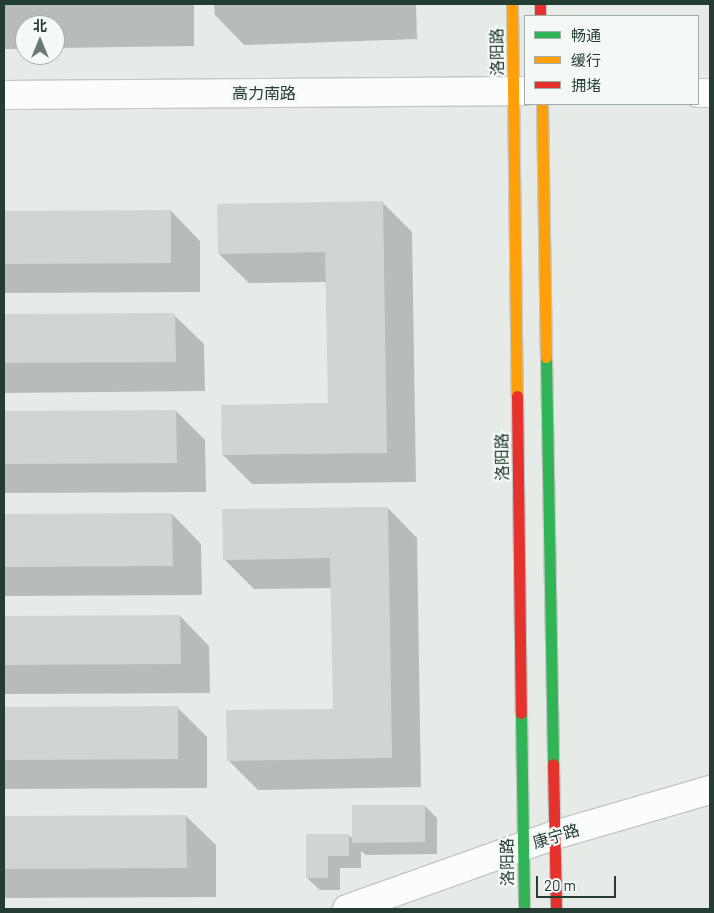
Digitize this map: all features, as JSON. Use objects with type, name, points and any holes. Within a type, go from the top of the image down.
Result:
[{"type":"street","name":"洛阳路","points":[[512,4],[519,91],[524,909]]},
{"type":"street","name":"高力南路","points":[[4,95],[519,91]]},
{"type":"street","points":[[542,105],[556,909]]},
{"type":"street","name":"康宁路","points":[[346,909],[556,835],[710,790]]},
{"type":"building","points":[[383,201],[387,453],[222,455],[221,405],[328,403],[325,252],[218,254],[217,204]]},
{"type":"building","points":[[171,210],[171,263],[4,264],[4,211]]},
{"type":"building","points":[[175,313],[176,362],[4,363],[4,314]]},
{"type":"building","points":[[176,410],[177,463],[4,464],[4,411]]},
{"type":"building","points":[[388,507],[392,758],[227,761],[226,710],[333,709],[330,558],[223,560],[222,509]]},
{"type":"building","points":[[172,513],[173,566],[4,567],[4,514]]},
{"type":"building","points":[[180,615],[181,664],[4,665],[4,616]]},
{"type":"building","points":[[178,706],[178,759],[4,760],[4,707]]},
{"type":"building","points":[[352,805],[425,805],[425,842],[352,843]]},
{"type":"building","points":[[186,815],[187,868],[4,869],[4,816]]},
{"type":"building","points":[[306,834],[349,834],[349,856],[328,856],[328,878],[306,878]]},
{"type":"traffic: fast","points":[[546,357],[553,764]]},
{"type":"traffic: fast","points":[[521,713],[524,909]]},
{"type":"traffic: slow","points":[[512,4],[517,396]]},
{"type":"traffic: slow","points":[[542,105],[546,357]]},
{"type":"traffic: jam","points":[[540,4],[540,15]]},
{"type":"traffic: jam","points":[[517,396],[521,713]]},
{"type":"traffic: jam","points":[[553,764],[556,909]]}]
